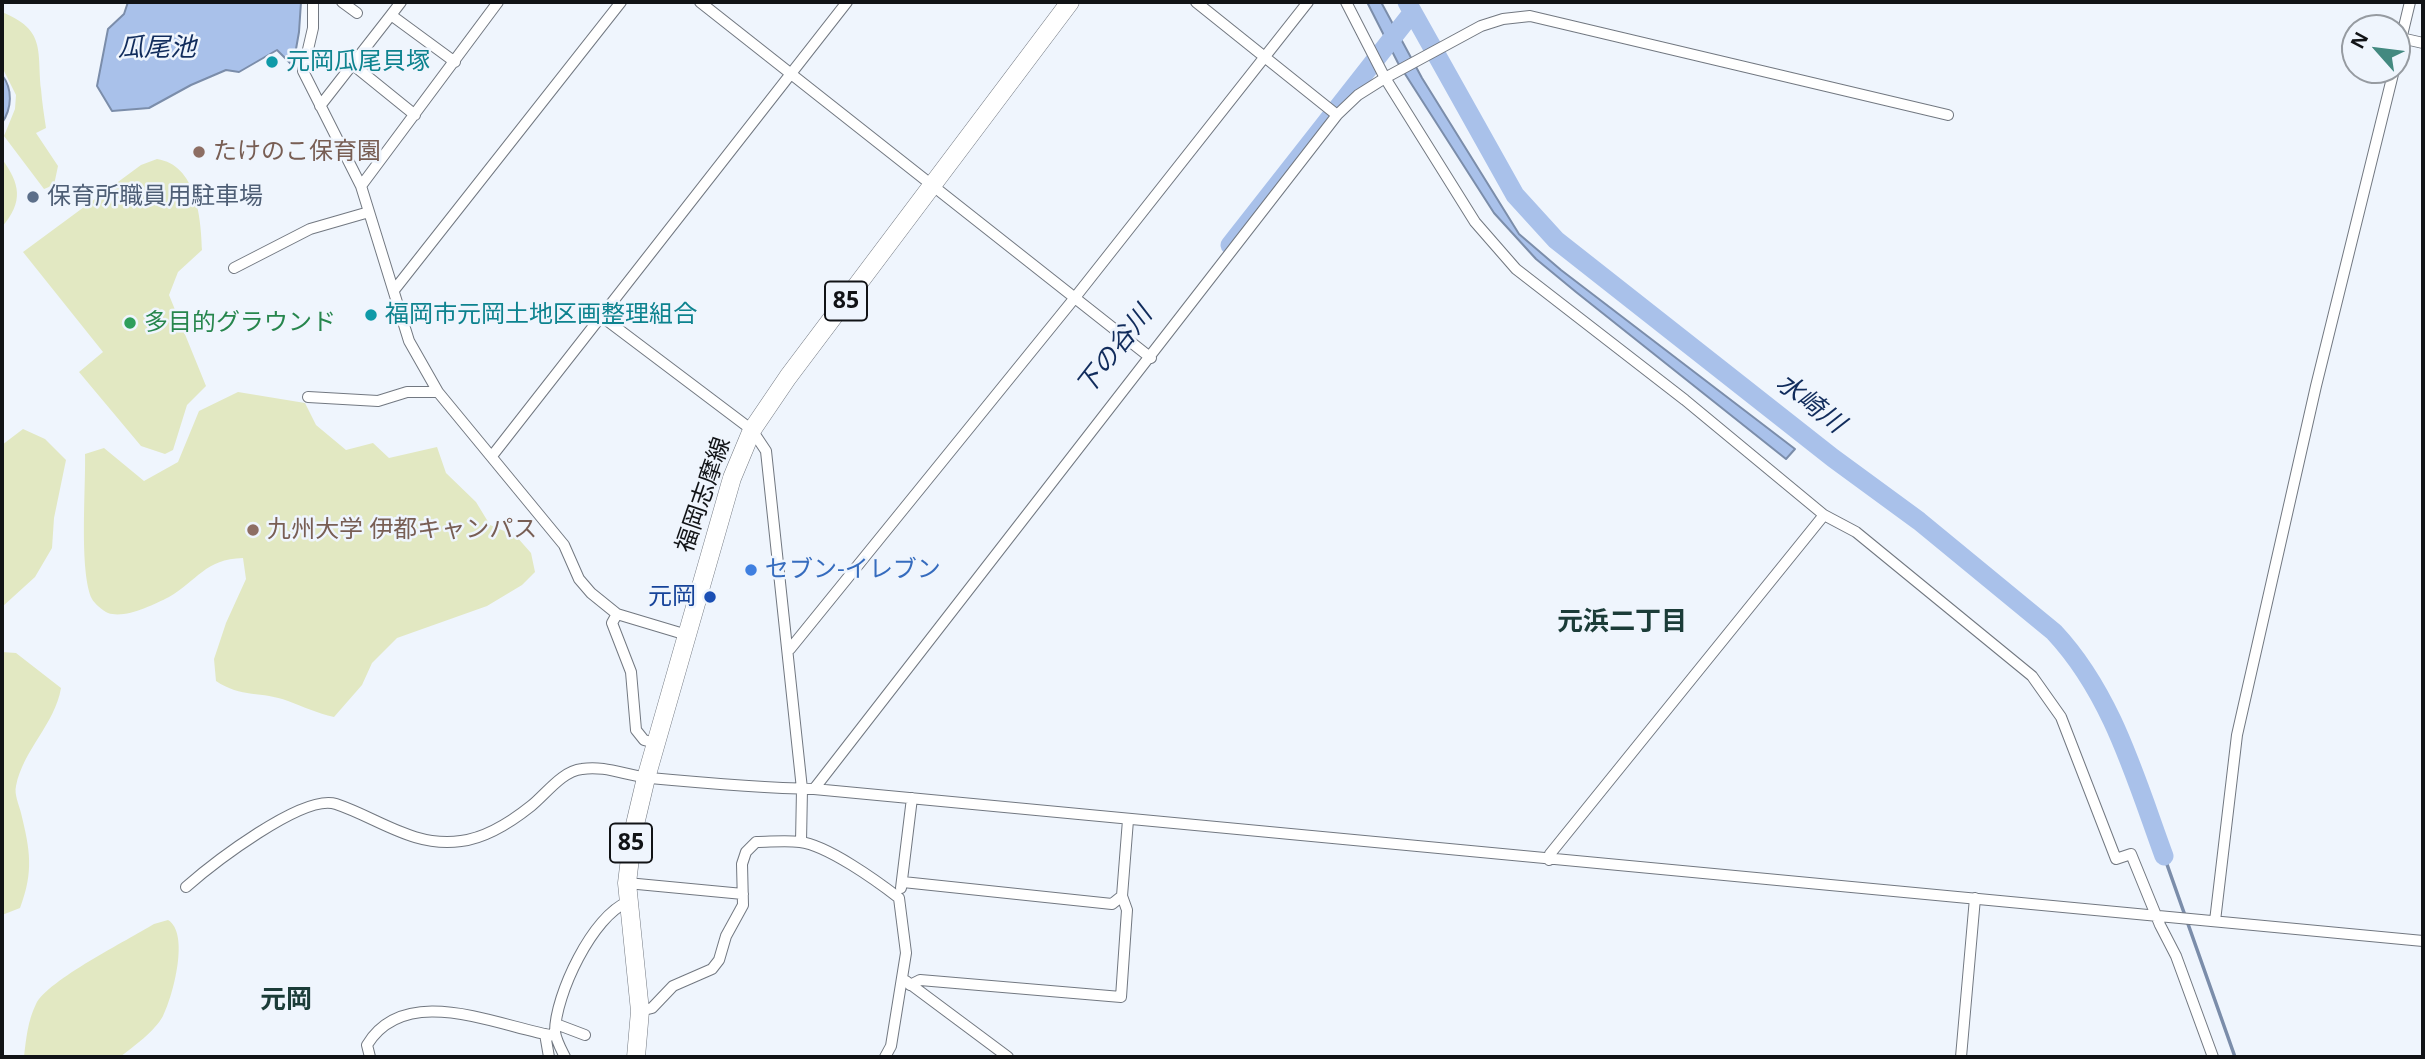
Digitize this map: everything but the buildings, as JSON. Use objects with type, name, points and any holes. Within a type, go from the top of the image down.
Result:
[{"type":"main road","name":"福岡志摩線","points":[[636,1057],[640,1011],[627,883],[633,833],[655,743],[732,478],[752,430],[788,377],[934,187],[1070,2]]},
{"type":"street","points":[[313,2],[313,28],[303,71],[361,186],[410,341],[438,392],[564,545],[579,579],[603,605],[617,614],[687,635]]},
{"type":"street","points":[[342,2],[357,13]]},
{"type":"street","points":[[320,106],[401,2]]},
{"type":"street","points":[[361,186],[497,2]]},
{"type":"street","points":[[395,289],[621,2]]},
{"type":"street","points":[[700,2],[1073,300],[1151,358]]},
{"type":"street","points":[[492,456],[847,2]]},
{"type":"street","points":[[1196,2],[1334,113]]},
{"type":"street","points":[[790,649],[1073,300],[1308,2]]},
{"type":"street","points":[[1346,2],[1378,64],[1388,76],[1475,222],[1516,269],[1685,400],[1824,515],[1856,532],[1992,640],[2032,677],[2051,699],[2072,742],[2116,859],[2131,854],[2176,956],[2213,1057]]},
{"type":"street","points":[[391,15],[455,62]]},
{"type":"street","points":[[808,789],[1151,358],[1334,113],[1388,76],[1481,26],[1503,19],[1530,16],[1948,115]]},
{"type":"street","points":[[352,64],[415,115]]},
{"type":"street","points":[[2215,921],[2237,735],[2316,386],[2391,84]]},
{"type":"street","points":[[234,268],[310,229],[369,212]]},
{"type":"street","points":[[601,316],[752,430],[766,451],[808,789],[801,842]]},
{"type":"street","points":[[308,397],[378,401],[407,392],[438,392]]},
{"type":"street","points":[[1549,860],[1550,853],[1824,515]]},
{"type":"street","points":[[617,614],[612,623],[631,672],[636,730],[644,740],[655,743]]},
{"type":"street","points":[[186,887],[240,843],[316,804],[333,803],[416,839],[457,842],[478,838],[505,824],[567,775],[580,768],[606,769],[646,778],[912,798],[2423,941]]},
{"type":"street","points":[[885,1057],[891,1046],[906,953],[899,898],[912,798]]},
{"type":"street","points":[[910,985],[920,980],[1121,997],[1127,910],[1122,896],[1128,820]]},
{"type":"street","points":[[640,1011],[652,1008],[673,986],[712,969],[719,960],[726,936],[743,905],[742,864],[746,852],[756,842],[801,842],[817,847],[880,883],[899,898]]},
{"type":"street","points":[[903,882],[1112,904],[1122,896]]},
{"type":"street","points":[[627,883],[743,894]]},
{"type":"street","points":[[1961,1057],[1975,898]]},
{"type":"street","points":[[549,1057],[552,1031],[562,994],[583,953],[615,907],[628,902]]},
{"type":"street","points":[[901,977],[1008,1057]]},
{"type":"street","points":[[370,1057],[367,1045],[380,1029],[398,1016],[415,1013],[466,1013],[585,1035]]},
{"type":"street","points":[[552,1031],[565,1057]]},
{"type":"green space","points":[[2,12],[26,26],[33,34],[39,52],[46,128],[36,133],[58,166],[54,185],[44,189],[4,136],[15,109],[16,95],[2,67]]},
{"type":"green space","points":[[2,159],[13,177],[17,193],[14,209],[2,227]]},
{"type":"green space","name":"多目的グラウンド","points":[[157,159],[170,163],[180,171],[188,181],[198,208],[202,250],[178,272],[169,295],[206,386],[187,405],[173,450],[165,454],[141,446],[79,372],[103,352],[23,252],[141,165]]},
{"type":"green space","points":[[238,392],[305,403],[316,425],[346,450],[373,443],[389,458],[437,447],[446,473],[476,502],[490,525],[516,536],[531,553],[535,572],[522,585],[487,606],[397,638],[372,663],[362,685],[334,717],[278,698],[234,690],[216,681],[214,659],[226,623],[246,579],[243,558],[219,562],[179,591],[147,607],[122,614],[104,611],[92,599],[88,586],[84,529],[85,454],[104,448],[144,481],[178,462],[199,411]]},
{"type":"green space","points":[[23,429],[45,439],[66,460],[54,518],[52,548],[35,577],[2,607],[2,445]]},
{"type":"green space","points":[[2,652],[16,653],[61,688],[58,701],[25,761],[16,786],[28,850],[29,871],[20,908],[2,915]]},
{"type":"green space","points":[[168,920],[175,927],[178,938],[175,980],[163,1016],[149,1033],[120,1057],[24,1057],[31,1016],[43,994],[90,961],[154,924]]},
{"type":"water","name":"瓜尾池","points":[[128,2],[301,2],[293,66],[277,50],[239,72],[226,70],[149,108],[112,111],[97,86],[108,29],[124,14]]},
{"type":"water","points":[[1367,2],[1381,2],[1422,78],[1519,234],[1561,270],[1795,449],[1786,459],[1536,259],[1494,213],[1398,63]]},
{"type":"water","points":[[2,75],[8,86],[10,99],[2,123]]},
{"type":"waterway","name":"水崎川","points":[[1407,2],[1515,195],[1556,240],[1833,458],[1919,521],[2054,632],[2092,682],[2107,709],[2132,767],[2164,856]]},
{"type":"waterway","name":"下の谷川","points":[[1230,245],[1412,13]]},
{"type":"waterway","points":[[2164,856],[2235,1057]]},
{"type":"place","name":"元岡瓜尾貝塚","points":[[272,62]]},
{"type":"place","name":"たけのこ保育園","points":[[199,152]]},
{"type":"place","name":"保育所職員用駐車場","points":[[33,197]]},
{"type":"place","name":"福岡市元岡土地区画整理組合","points":[[371,315]]},
{"type":"place","name":"多目的グラウンド","points":[[130,323]]},
{"type":"place","name":"九州大学 伊都キャンパス","points":[[253,530]]},
{"type":"place","name":"セブン-イレブン","points":[[751,570]]},
{"type":"place","name":"元岡","points":[[710,597]]},
{"type":"district","name":"元浜二丁目","points":[[1622,623]]},
{"type":"district","name":"元岡","points":[[286,1001]]}]
